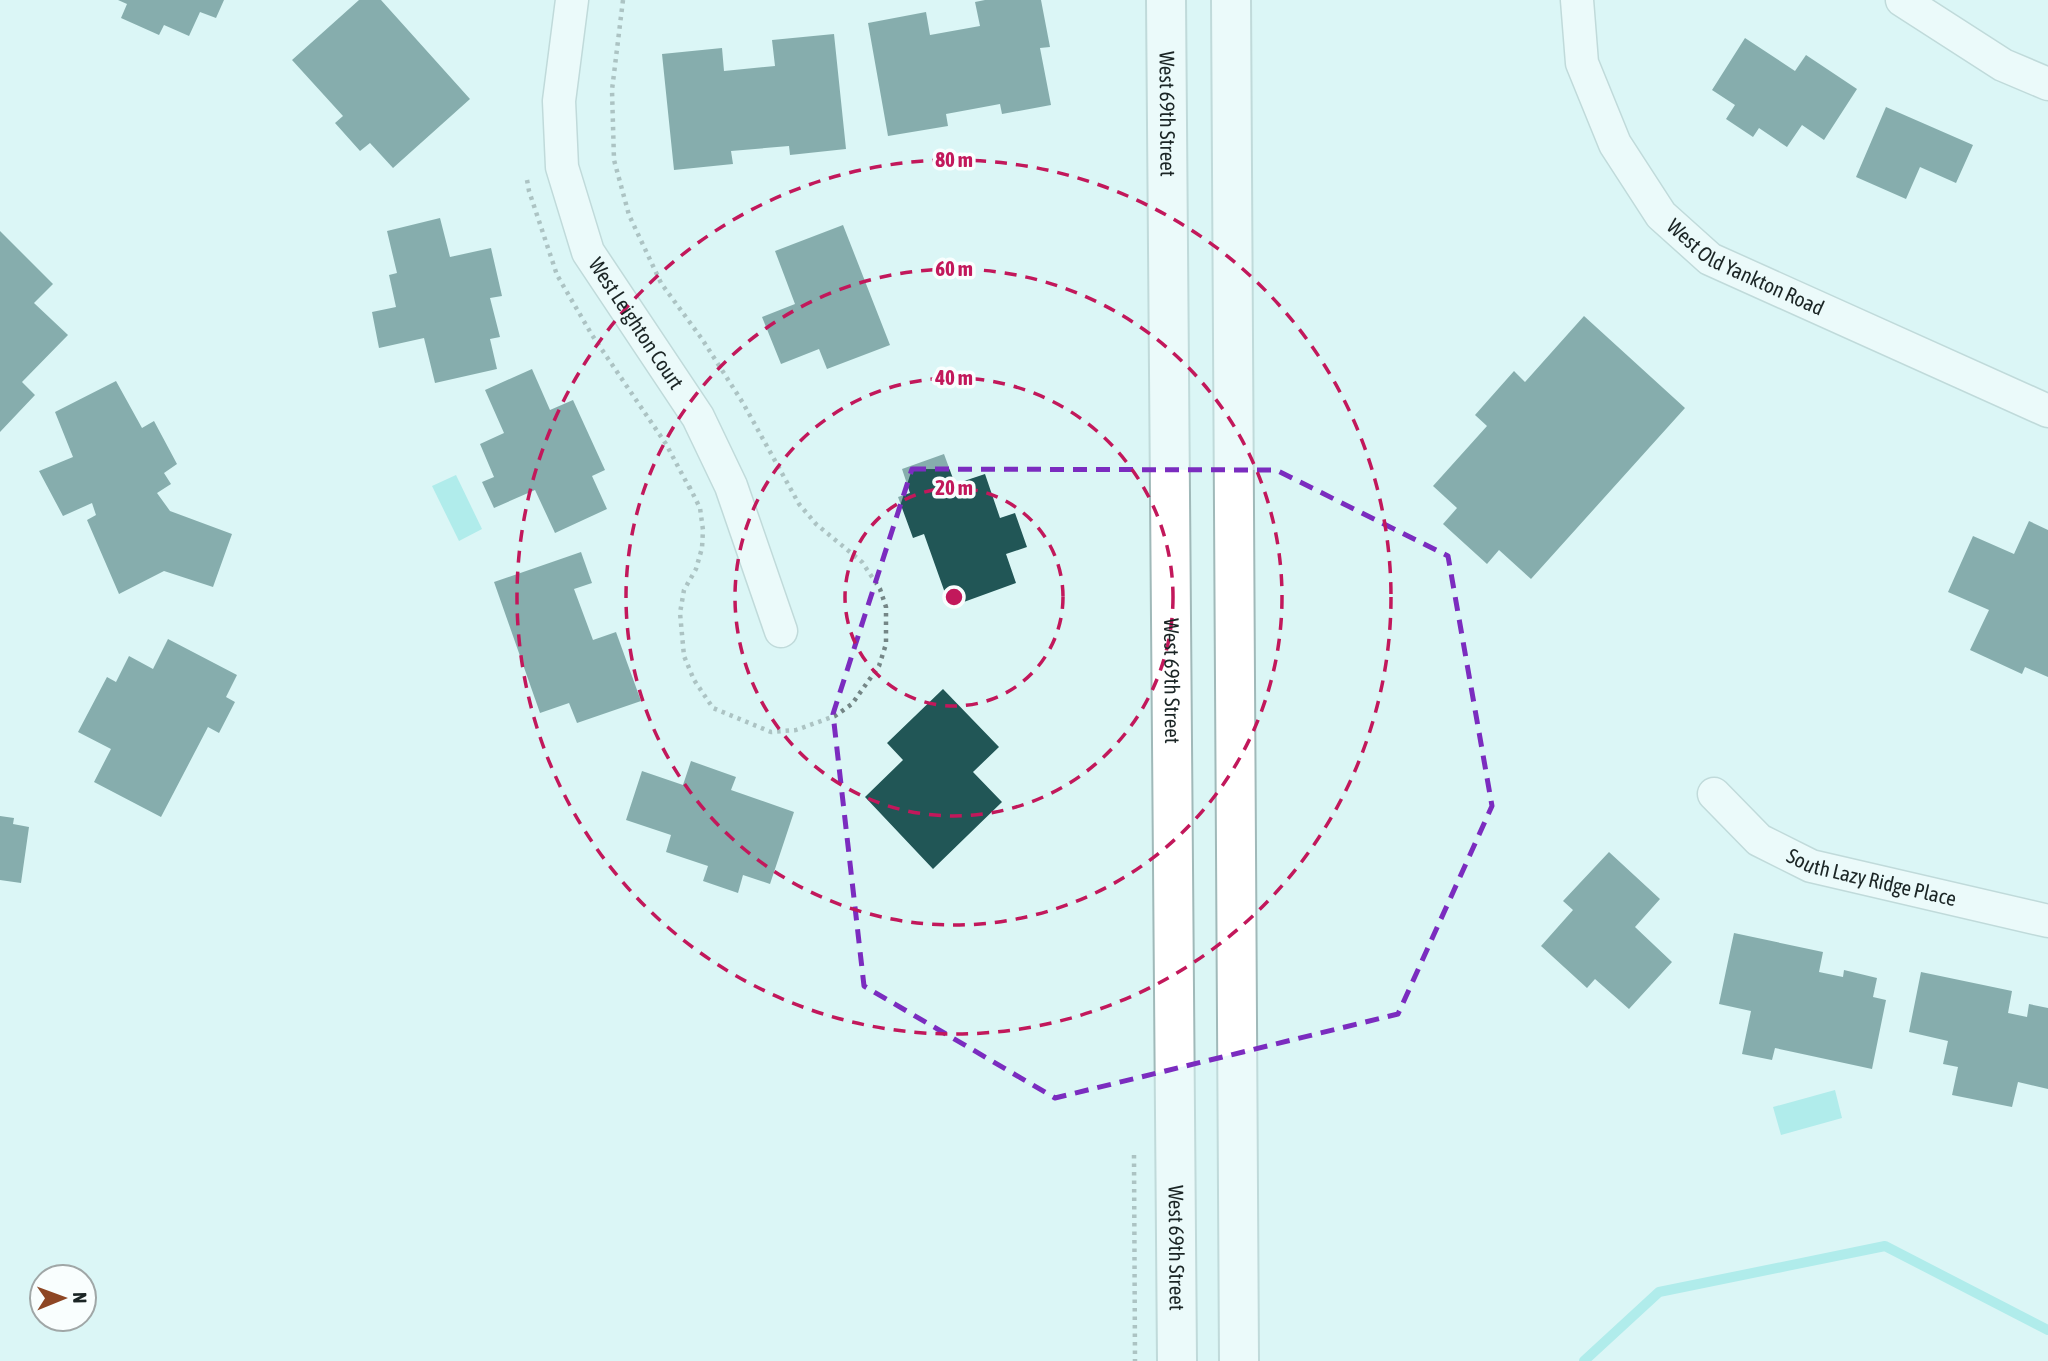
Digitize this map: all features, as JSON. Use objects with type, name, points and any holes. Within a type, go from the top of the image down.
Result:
[{"type":"main road","name":"West 69th Street","points":[[1167,0],[1177,1361]]},
{"type":"main road","points":[[1231,0],[1239,1361]]},
{"type":"street","name":"West Leighton Court","points":[[572,0],[559,101],[562,167],[588,252],[698,417],[731,486],[781,631]]},
{"type":"street","name":"West Old Yankton Road","points":[[1577,0],[1583,63],[1615,144],[1661,215],[1710,259],[2048,411]]},
{"type":"street","points":[[1902,0],[2003,65],[2048,84]]},
{"type":"street","name":"South Lazy Ridge Place","points":[[1714,794],[1759,840],[1811,866],[2048,920]]},
{"type":"highlighted area","points":[[912,469],[1276,470],[1448,556],[1492,806],[1398,1014],[1055,1098],[864,986],[833,714]]},
{"type":"water","points":[[456,475],[482,529],[459,541],[432,486]]},
{"type":"water","points":[[1835,1090],[1842,1118],[1781,1135],[1773,1107]]},
{"type":"building","points":[[118,0],[224,0],[216,18],[200,12],[189,36],[164,25],[159,35],[121,18],[127,4]]},
{"type":"building","points":[[359,0],[381,0],[470,99],[393,168],[370,143],[360,151],[335,123],[343,116],[292,60]]},
{"type":"building","points":[[1041,0],[1050,47],[1040,48],[1051,105],[1002,114],[1000,104],[946,114],[948,126],[888,136],[868,23],[926,12],[930,35],[980,26],[975,2]]},
{"type":"building","points":[[834,34],[846,149],[790,155],[789,146],[731,151],[733,164],[674,170],[662,54],[722,48],[724,71],[775,66],[772,40]]},
{"type":"building","points":[[1745,38],[1795,71],[1806,55],[1857,89],[1824,140],[1802,125],[1787,147],[1759,128],[1753,137],[1726,119],[1735,105],[1712,90]]},
{"type":"building","points":[[1886,107],[1973,145],[1956,183],[1920,167],[1906,199],[1856,177]]},
{"type":"building","points":[[440,218],[450,257],[491,248],[502,296],[490,298],[500,337],[490,339],[497,369],[435,383],[424,338],[379,348],[372,312],[396,307],[389,275],[397,273],[387,231]]},
{"type":"building","points":[[843,225],[890,345],[827,369],[819,349],[781,364],[762,317],[795,304],[775,251]]},
{"type":"building","points":[[0,231],[53,284],[34,303],[68,335],[22,382],[35,395],[0,432]]},
{"type":"building","points":[[1584,316],[1685,408],[1531,579],[1499,550],[1487,564],[1443,524],[1457,508],[1433,486],[1487,426],[1475,415],[1514,371],[1525,382]]},
{"type":"building","points":[[532,369],[550,410],[573,400],[605,470],[592,476],[607,509],[555,533],[535,490],[494,508],[482,482],[494,477],[480,444],[504,433],[485,390]]},
{"type":"building","points":[[116,381],[142,428],[154,421],[177,464],[164,473],[171,484],[157,493],[170,511],[232,534],[213,587],[164,571],[119,594],[87,520],[96,515],[92,503],[63,516],[39,471],[73,457],[55,412]]},
{"type":"building","points":[[944,454],[955,484],[985,474],[1000,518],[1015,513],[1027,547],[1006,554],[1016,583],[950,607],[924,534],[913,538],[898,497],[910,493],[902,469]]},
{"type":"building","points":[[2029,521],[2048,530],[2048,677],[2025,667],[2022,674],[1970,650],[1989,610],[1948,592],[1973,536],[2014,554]]},
{"type":"building","points":[[581,552],[592,583],[574,589],[593,640],[616,632],[641,701],[577,723],[569,703],[540,713],[494,582]]},
{"type":"building","points":[[168,639],[237,675],[226,697],[235,702],[219,733],[208,727],[161,817],[94,782],[111,749],[78,732],[107,677],[116,682],[129,656],[153,669]]},
{"type":"building","points":[[943,689],[999,747],[973,772],[1002,802],[933,869],[865,797],[903,760],[887,743]]},
{"type":"building","points":[[691,761],[736,777],[731,790],[794,812],[770,884],[743,875],[738,893],[703,881],[708,866],[666,852],[671,835],[626,820],[642,771],[683,785]]},
{"type":"building","points":[[0,816],[14,818],[13,824],[29,827],[21,883],[0,880]]},
{"type":"building","points":[[1609,852],[1660,899],[1635,927],[1672,962],[1629,1009],[1595,979],[1587,988],[1541,946],[1573,910],[1563,901]]},
{"type":"building","points":[[1734,933],[1823,952],[1819,972],[1843,977],[1844,970],[1877,978],[1873,997],[1886,1000],[1872,1069],[1775,1048],[1772,1060],[1742,1054],[1751,1011],[1719,1004]]},
{"type":"building","points":[[1921,972],[2012,991],[2008,1013],[2027,1017],[2029,1004],[2048,1008],[2048,1089],[2018,1082],[2012,1107],[1952,1095],[1958,1067],[1943,1064],[1948,1041],[1909,1032]]},
{"type":"waterway","points":[[1584,1361],[1659,1292],[1885,1246],[2048,1330]]}]
